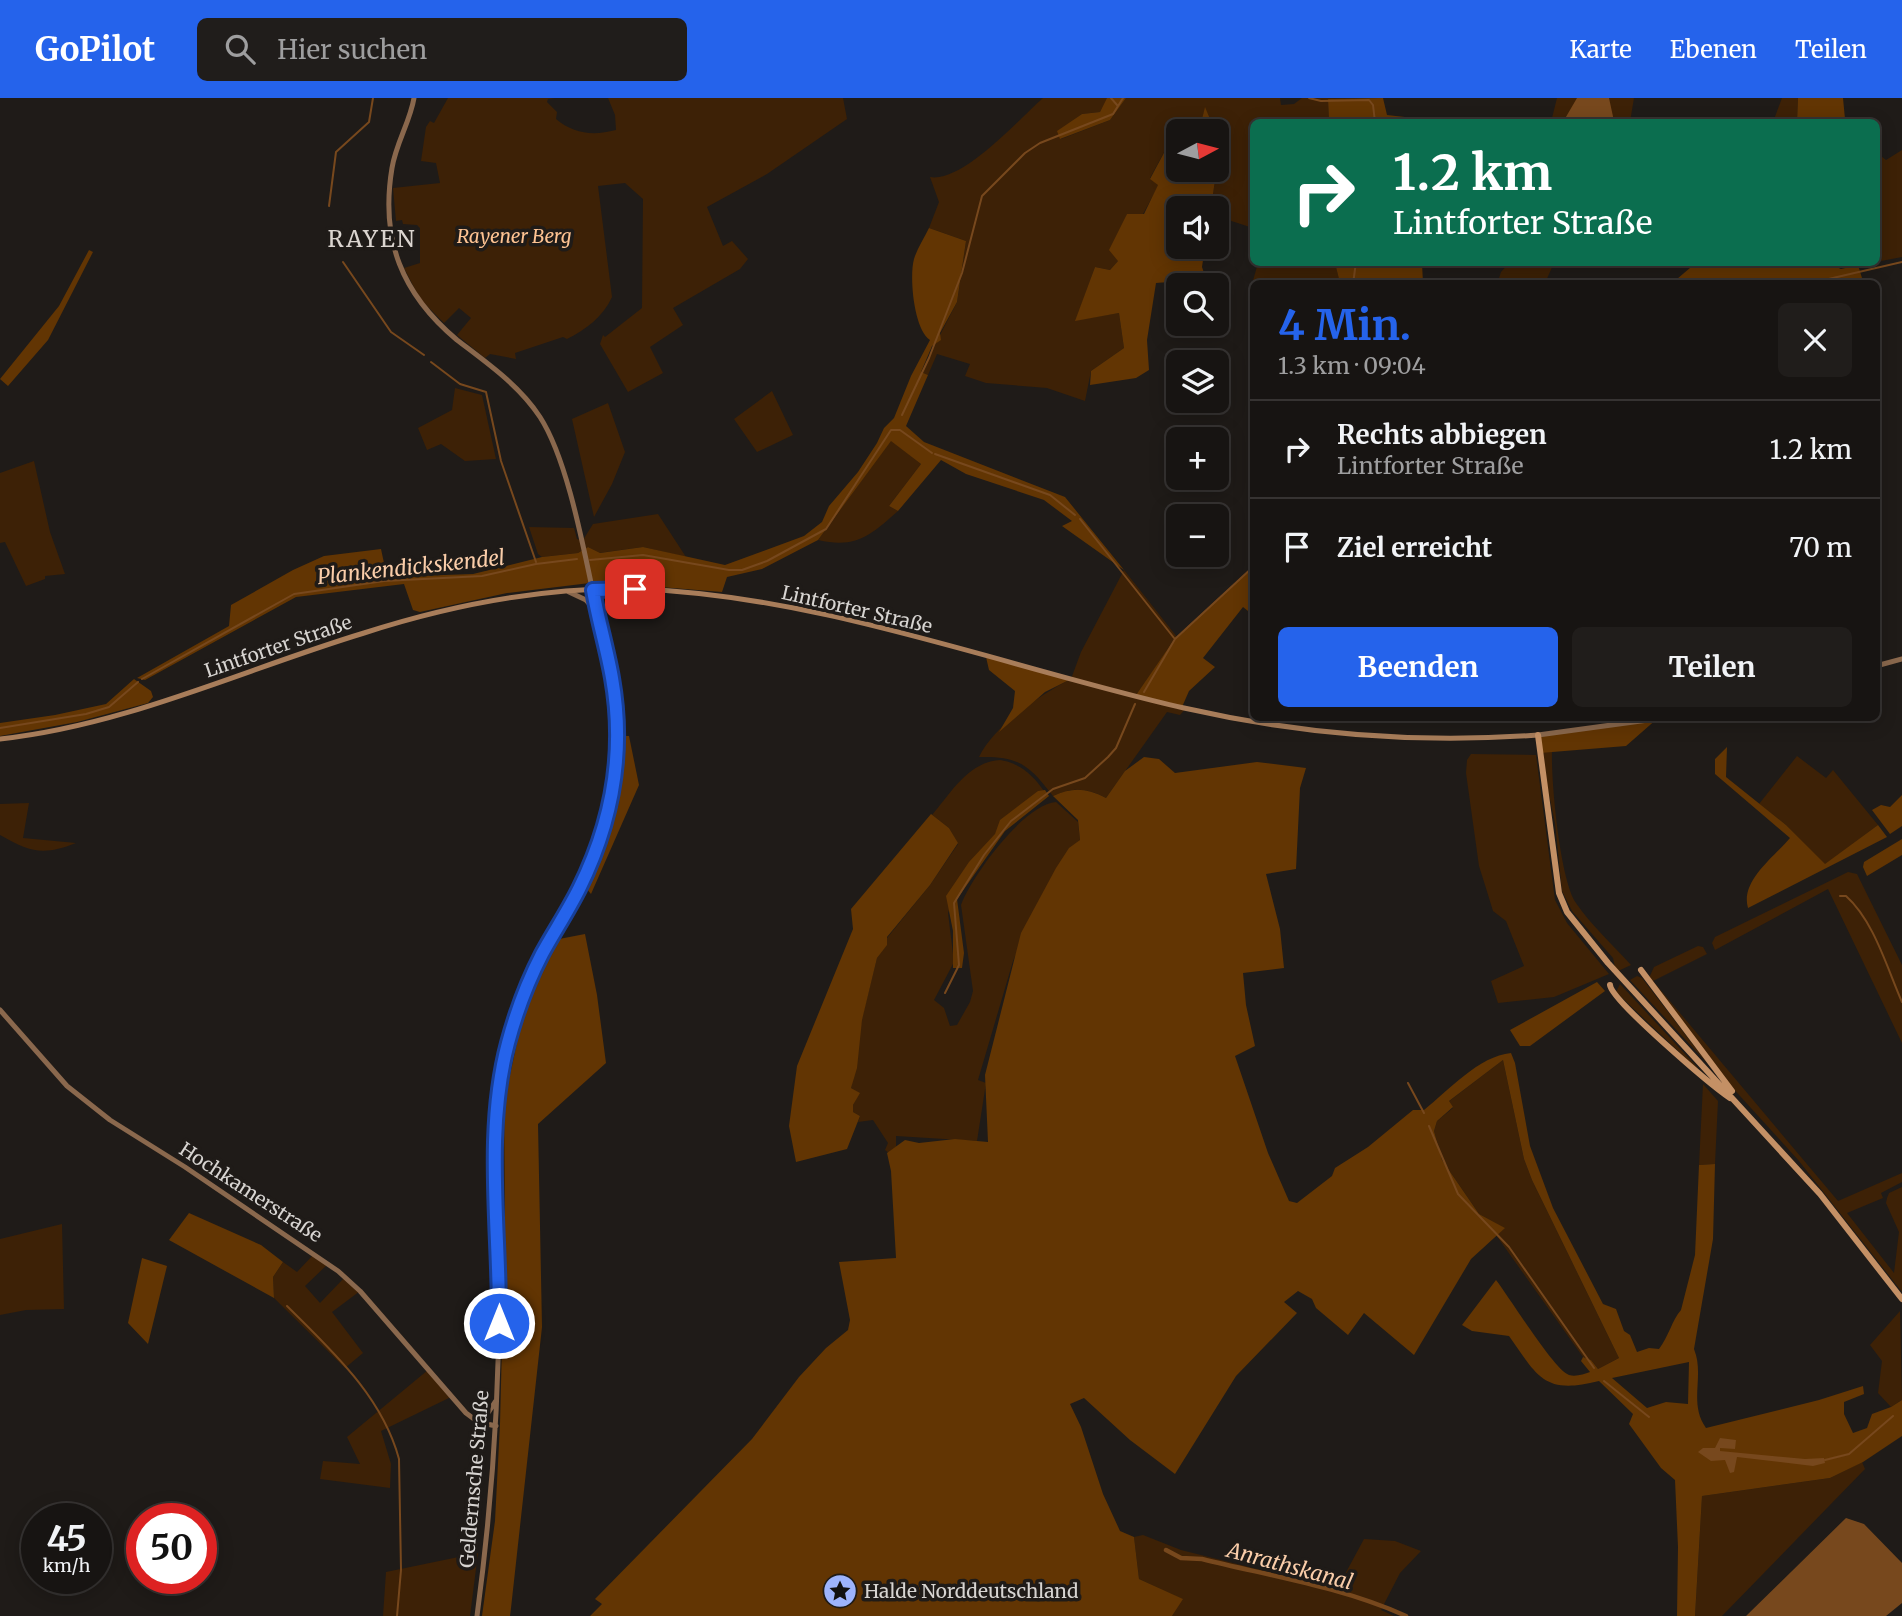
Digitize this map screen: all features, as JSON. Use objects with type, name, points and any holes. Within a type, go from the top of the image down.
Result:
[{"type":"highway","points":[[1538,735],[1559,893],[1567,912],[1631,989],[1819,1194],[1902,1299]]},
{"type":"highway","points":[[1641,971],[1740,1105]]},
{"type":"highway","points":[[1610,985],[1611,993],[1642,1022],[1713,1086],[1740,1105]]},
{"type":"main road","name":"Geldernsche Straße","points":[[414,98],[392,168],[391,213],[397,261],[407,285],[435,321],[506,378],[539,416],[555,447],[593,590],[615,696],[616,772],[609,813],[594,857],[578,891],[541,956],[522,1003],[503,1068],[496,1127],[498,1395],[489,1522],[477,1616]]},
{"type":"main road","name":"Lintforter Straße","points":[[0,739],[119,717],[416,617],[472,604],[593,590],[695,593],[795,609],[1136,695],[1250,720]]},
{"type":"main road","points":[[569,592],[586,600],[597,614]]},
{"type":"main road","points":[[1880,665],[1902,659]]},
{"type":"main road","name":"Lintforter Straße","points":[[1260,721],[1356,734],[1472,738],[1538,735]]},
{"type":"main road","points":[[1538,735],[1643,721]]},
{"type":"main road","name":"Hochkamerstraße","points":[[0,1010],[67,1086],[110,1120],[185,1167],[338,1271],[360,1292],[470,1417],[478,1422],[496,1424]]},
{"type":"main road","points":[[480,1419],[491,1409],[498,1395]]},
{"type":"main road","points":[[470,1417],[496,1424]]},
{"type":"green space","name":"Rayener Berg","points":[[448,98],[555,98],[548,99],[547,102],[557,112],[556,119],[577,131],[592,133],[616,130],[615,115],[608,98],[843,98],[847,119],[767,174],[707,207],[723,246],[732,241],[748,259],[740,269],[673,308],[683,325],[650,347],[663,373],[628,392],[600,344],[603,335],[605,337],[642,308],[643,199],[625,183],[598,186],[612,297],[599,317],[567,339],[563,337],[515,353],[516,359],[490,354],[485,358],[457,335],[471,318],[459,308],[444,323],[420,299],[404,268],[420,263],[420,228],[417,225],[403,224],[402,220],[396,221],[393,188],[440,183],[436,163],[421,161],[426,127],[430,121],[434,123]]},
{"type":"green space","points":[[1043,98],[1108,98],[1100,112],[1082,114],[1058,131],[1061,139],[1110,120],[1126,98],[1280,98],[1281,105],[1294,104],[1302,98],[1358,98],[1328,99],[1329,119],[1250,119],[1250,227],[1229,220],[1229,196],[1213,196],[1215,182],[1229,182],[1229,119],[1210,119],[1205,108],[1202,119],[1166,119],[1166,149],[1150,178],[1159,185],[1143,214],[1127,214],[1118,261],[1110,270],[1095,267],[1076,320],[1119,313],[1124,348],[1091,371],[1085,401],[1047,388],[986,383],[965,376],[970,364],[937,354],[928,375],[921,372],[957,302],[966,241],[929,228],[939,202],[930,177],[943,176],[958,170],[990,148]]},
{"type":"green space","points":[[1557,98],[1634,98],[1630,119],[1552,119]]},
{"type":"green space","points":[[1782,98],[1798,98],[1797,119],[1774,119]]},
{"type":"green space","points":[[1902,150],[1902,257],[1880,261],[1880,155],[1886,160]]},
{"type":"green space","points":[[1257,266],[1336,266],[1339,280],[1253,280]]},
{"type":"green space","points":[[1506,266],[1553,266],[1546,280],[1498,280]]},
{"type":"green space","points":[[455,388],[482,395],[496,459],[465,461],[441,444],[427,450],[418,428],[452,410]]},
{"type":"green space","points":[[772,391],[793,435],[757,452],[734,419]]},
{"type":"green space","points":[[608,403],[625,452],[594,517],[572,419]]},
{"type":"green space","points":[[891,440],[921,464],[889,506],[898,511],[862,538],[843,543],[818,540]]},
{"type":"green space","points":[[34,461],[50,532],[65,574],[45,576],[45,579],[26,586],[5,542],[0,543],[0,473]]},
{"type":"green space","points":[[658,514],[686,557],[643,547],[599,553],[588,547],[578,553],[542,557],[538,554],[529,527],[574,528],[577,539],[583,540],[593,524]]},
{"type":"green space","points":[[1124,570],[1177,637],[1136,695],[1186,708],[1180,715],[1167,712],[1106,798],[1080,790],[1053,796],[1022,764],[1004,758],[979,757],[995,734],[1007,723],[1046,693],[1071,679],[1081,652]]},
{"type":"green space","points":[[1540,752],[1552,752],[1558,830],[1570,891],[1588,919],[1631,965],[1616,972],[1613,958],[1572,911],[1562,891],[1555,823]]},
{"type":"green space","points":[[1471,754],[1536,755],[1555,900],[1567,923],[1609,974],[1554,997],[1498,1003],[1491,981],[1524,966],[1506,921],[1493,911],[1479,866],[1466,773],[1467,760]]},
{"type":"green space","points":[[1797,756],[1826,778],[1833,770],[1878,825],[1825,865],[1786,825],[1759,804]]},
{"type":"green space","points":[[1000,760],[1025,771],[1044,791],[1006,820],[957,887],[948,913],[954,962],[934,1000],[944,1008],[950,1026],[957,1025],[973,991],[961,905],[987,861],[1029,815],[1056,802],[1078,822],[1080,840],[1031,919],[1013,961],[978,1080],[986,1083],[977,1141],[896,1136],[896,1147],[889,1153],[885,1150],[888,1143],[873,1120],[858,1122],[860,1116],[853,1112],[853,1105],[859,1093],[851,1088],[862,1018],[877,958],[886,945],[887,938],[930,885],[958,844],[949,828],[932,815],[969,772],[989,762]]},
{"type":"green space","points":[[29,803],[23,838],[76,843],[45,851],[20,845],[0,835],[0,804]]},
{"type":"green space","points":[[1848,872],[1857,874],[1902,965],[1902,1043],[1828,889],[1715,950],[1712,943],[1715,937]]},
{"type":"green space","points":[[1698,946],[1703,947],[1707,954],[1653,981],[1838,1201],[1902,1173],[1902,1182],[1881,1193],[1883,1198],[1847,1213],[1894,1273],[1899,1232],[1886,1203],[1889,1193],[1902,1187],[1902,1292],[1799,1161],[1730,1085],[1649,978],[1654,967]]},
{"type":"green space","points":[[1637,976],[1642,978],[1708,1064],[1630,980]]},
{"type":"green space","points":[[1620,984],[1698,1068],[1697,1069],[1616,992]]},
{"type":"green space","points":[[1503,1060],[1524,1159],[1532,1180],[1619,1358],[1598,1369],[1591,1360],[1583,1357],[1496,1235],[1504,1228],[1479,1214],[1442,1160],[1434,1131],[1437,1121],[1453,1108],[1448,1102]]},
{"type":"green space","points":[[1703,1084],[1718,1101],[1715,1164],[1699,1165]]},
{"type":"green space","points":[[62,1224],[64,1309],[26,1310],[0,1315],[0,1239]]},
{"type":"green space","points":[[315,1253],[329,1263],[305,1286],[320,1303],[345,1277],[360,1291],[332,1312],[363,1353],[345,1368],[274,1298],[273,1277],[283,1262],[297,1272]]},
{"type":"green space","points":[[1900,1311],[1902,1400],[1891,1407],[1878,1393],[1882,1361],[1870,1345]]},
{"type":"green space","points":[[428,1370],[451,1397],[381,1431],[391,1464],[390,1488],[320,1479],[323,1461],[360,1464],[347,1437]]},
{"type":"green space","points":[[1862,1462],[1865,1469],[1722,1616],[1695,1616],[1702,1496],[1830,1478]]},
{"type":"green space","points":[[1143,1535],[1181,1550],[1337,1589],[1364,1539],[1395,1541],[1421,1551],[1400,1573],[1381,1610],[1394,1616],[1172,1616],[1182,1599],[1139,1579],[1134,1537]]},
{"type":"green space","points":[[478,1553],[470,1616],[383,1616],[386,1572]]},
{"type":"shaded area","points":[[1107,98],[1126,98],[1110,120],[1060,139],[1057,131],[1082,114],[1100,112]]},
{"type":"shaded area","points":[[1383,98],[1387,115],[1414,119],[1329,119],[1328,99]]},
{"type":"shaded area","points":[[1577,98],[1609,98],[1614,119],[1565,119]]},
{"type":"shaded area","points":[[1798,98],[1843,98],[1845,119],[1797,119]]},
{"type":"shaded area","points":[[1205,107],[1210,119],[1202,119]]},
{"type":"shaded area","points":[[1166,149],[1166,182],[1215,182],[1213,196],[1166,196],[1166,259],[1203,259],[1204,273],[1166,273],[1166,282],[1156,283],[1147,340],[1149,370],[1136,378],[1090,385],[1091,371],[1124,348],[1119,313],[1075,321],[1095,267],[1110,270],[1118,261],[1109,250],[1127,214],[1144,214],[1158,185],[1150,179]]},
{"type":"shaded area","points":[[929,228],[966,241],[957,302],[940,333],[941,340],[932,346],[921,372],[928,375],[906,426],[924,442],[1065,497],[1124,570],[1062,526],[1072,521],[1044,500],[966,474],[941,460],[898,511],[889,506],[921,464],[891,441],[818,540],[762,569],[727,577],[722,592],[598,582],[507,593],[420,612],[413,610],[404,584],[296,597],[145,680],[137,678],[229,626],[231,605],[324,556],[381,549],[387,577],[473,574],[542,557],[578,553],[588,547],[600,553],[643,547],[725,565],[804,536],[822,522],[829,506],[858,472],[884,428],[894,418],[911,376],[930,340],[920,326],[912,278],[914,259]]},
{"type":"shaded area","points":[[89,250],[93,252],[48,340],[8,386],[0,379],[59,306]]},
{"type":"shaded area","points":[[1336,266],[1422,266],[1423,280],[1339,280]]},
{"type":"shaded area","points":[[1692,266],[1834,266],[1841,269],[1858,266],[1862,278],[1674,280]]},
{"type":"shaded area","points":[[1250,569],[1250,613],[1243,607],[1203,658],[1215,667],[1189,691],[1182,707],[1136,695],[1176,637]]},
{"type":"shaded area","points":[[986,657],[1071,679],[1045,692],[999,732],[1013,708],[1015,691],[989,670]]},
{"type":"shaded area","points":[[134,679],[151,691],[153,697],[148,703],[77,722],[0,736],[0,723],[106,704]]},
{"type":"shaded area","points":[[1637,721],[1655,721],[1626,746],[1540,753],[1538,735]]},
{"type":"shaded area","points":[[623,736],[629,736],[639,785],[591,894],[585,887],[608,828],[617,793]]},
{"type":"shaded area","points":[[1727,747],[1726,777],[1786,825],[1825,864],[1878,825],[1887,837],[1748,908],[1749,888],[1754,879],[1790,838],[1715,774],[1715,759]]},
{"type":"shaded area","points":[[1144,757],[1159,759],[1175,773],[1257,762],[1306,768],[1300,788],[1296,869],[1266,874],[1280,929],[1284,968],[1243,973],[1246,1005],[1255,1046],[1235,1056],[1268,1153],[1289,1201],[1297,1203],[1332,1176],[1335,1168],[1368,1147],[1413,1110],[1424,1110],[1476,1067],[1499,1055],[1511,1053],[1530,1146],[1553,1208],[1603,1304],[1616,1309],[1624,1331],[1630,1335],[1637,1352],[1649,1348],[1659,1349],[1681,1310],[1695,1255],[1699,1165],[1715,1164],[1713,1239],[1694,1349],[1698,1369],[1698,1409],[1706,1428],[1819,1400],[1863,1386],[1864,1394],[1844,1402],[1844,1414],[1853,1433],[1867,1428],[1872,1414],[1902,1400],[1902,1436],[1863,1462],[1830,1478],[1702,1496],[1695,1616],[1677,1616],[1675,1480],[1661,1468],[1629,1424],[1633,1414],[1599,1381],[1566,1386],[1554,1384],[1536,1372],[1509,1336],[1472,1331],[1462,1325],[1496,1280],[1553,1361],[1569,1375],[1590,1372],[1581,1361],[1583,1357],[1591,1360],[1598,1369],[1619,1358],[1532,1180],[1524,1159],[1503,1060],[1449,1101],[1453,1107],[1437,1121],[1434,1131],[1442,1160],[1479,1214],[1505,1228],[1471,1259],[1414,1355],[1364,1313],[1348,1335],[1316,1308],[1312,1299],[1298,1291],[1284,1302],[1297,1313],[1236,1376],[1175,1474],[1130,1440],[1084,1398],[1070,1404],[1081,1427],[1103,1494],[1120,1531],[1134,1537],[1139,1579],[1183,1599],[1172,1616],[590,1616],[602,1604],[595,1599],[752,1439],[799,1377],[826,1348],[848,1330],[850,1320],[839,1262],[896,1258],[891,1171],[887,1153],[905,1140],[919,1143],[955,1139],[988,1142],[985,1075],[1021,933],[1056,868],[1069,848],[1080,840],[1078,820],[1053,796],[1080,790],[1106,798],[1125,771]],"holes":[[[1689,1362],[1688,1404],[1666,1402],[1647,1408],[1612,1378]]]},
{"type":"shaded area","points":[[1045,790],[1049,796],[1005,831],[957,899],[964,953],[962,968],[953,968],[953,931],[946,896],[969,862],[995,834],[1000,820],[1038,791]]},
{"type":"shaded area","points":[[1902,795],[1902,826],[1890,834],[1872,810],[1881,805],[1890,807]]},
{"type":"shaded area","points":[[931,814],[949,828],[958,843],[930,885],[887,937],[887,945],[877,958],[862,1020],[857,1068],[851,1088],[860,1093],[853,1105],[853,1112],[860,1116],[847,1149],[796,1162],[789,1126],[797,1066],[853,929],[851,909]]},
{"type":"shaded area","points":[[1902,839],[1902,855],[1867,876],[1864,862]]},
{"type":"shaded area","points":[[585,934],[606,1063],[538,1124],[542,1327],[511,1608],[510,1616],[482,1616],[495,1521],[500,1424],[505,1226],[504,1103],[525,1005],[554,940]]},
{"type":"shaded area","points":[[1597,982],[1605,991],[1530,1046],[1520,1046],[1510,1030]]},
{"type":"shaded area","points":[[189,1213],[261,1245],[283,1262],[273,1277],[274,1298],[169,1240]]},
{"type":"shaded area","points":[[142,1258],[167,1266],[148,1344],[128,1323]]},
{"type":"shaded area","points":[[1720,1438],[1736,1440],[1735,1449],[1720,1448],[1720,1451],[1805,1459],[1824,1458],[1825,1463],[1813,1466],[1737,1457],[1734,1472],[1730,1473],[1725,1460],[1711,1461],[1698,1452],[1703,1448],[1715,1448]]},
{"type":"shaded area","points":[[1846,1518],[1864,1524],[1902,1563],[1902,1603],[1886,1616],[1746,1616]]},
{"type":"waterway","points":[[329,206],[336,152],[369,122],[373,98]]},
{"type":"waterway","points":[[1111,98],[1117,105]]},
{"type":"waterway","points":[[902,415],[929,358],[962,273],[982,196],[1025,153],[1040,143],[1113,114],[1123,98]]},
{"type":"waterway","points":[[1309,98],[1321,101],[1369,100],[1373,105],[1375,119]]},
{"type":"waterway","points":[[343,262],[391,332],[424,355]]},
{"type":"waterway","points":[[1824,280],[1902,262]]},
{"type":"waterway","points":[[1354,280],[1355,266]]},
{"type":"waterway","points":[[431,362],[460,384],[486,392],[501,461],[536,562]]},
{"type":"waterway","name":"Plankendickskendel","points":[[590,560],[643,555],[742,570],[767,561],[826,529],[891,430],[900,430],[932,453]]},
{"type":"waterway","name":"Plankendickskendel","points":[[935,454],[1050,495],[1075,515]]},
{"type":"waterway","name":"Plankendickskendel","points":[[1080,519],[1174,638]]},
{"type":"waterway","name":"Plankendickskendel","points":[[142,679],[294,594],[384,581],[482,576],[536,564],[577,559]]},
{"type":"waterway","points":[[1144,692],[1175,639],[1250,570]]},
{"type":"waterway","name":"Plankendickskendel","points":[[0,728],[86,714],[109,707],[138,682]]},
{"type":"waterway","name":"Anrathskanal","points":[[945,993],[959,965],[954,903],[984,855],[1011,821],[1053,789],[1085,778],[1108,757],[1116,748],[1135,704]]},
{"type":"waterway","points":[[1840,896],[1846,896],[1864,918],[1879,946],[1902,1002]]},
{"type":"waterway","points":[[1408,1083],[1424,1113]]},
{"type":"waterway","points":[[1429,1126],[1458,1194],[1509,1247],[1594,1368]]},
{"type":"waterway","points":[[287,1306],[354,1376],[381,1415],[391,1436],[399,1459],[401,1570],[397,1616]]},
{"type":"waterway","points":[[1604,1381],[1649,1417]]},
{"type":"waterway","points":[[1825,1460],[1849,1454],[1893,1416]]},
{"type":"waterway","name":"Anrathskanal","points":[[1166,1550],[1181,1558],[1202,1559],[1357,1597],[1406,1616]]},
{"type":"place","name":"Halde Norddeutschland","points":[[840,1591]]},
{"type":"district","name":"RAYEN","points":[[372,238]]},
{"type":"route","points":[[499,1323],[496,1127],[503,1068],[508,1043],[541,956],[578,891],[594,857],[609,813],[616,772],[617,716],[593,590],[635,589]]}]
